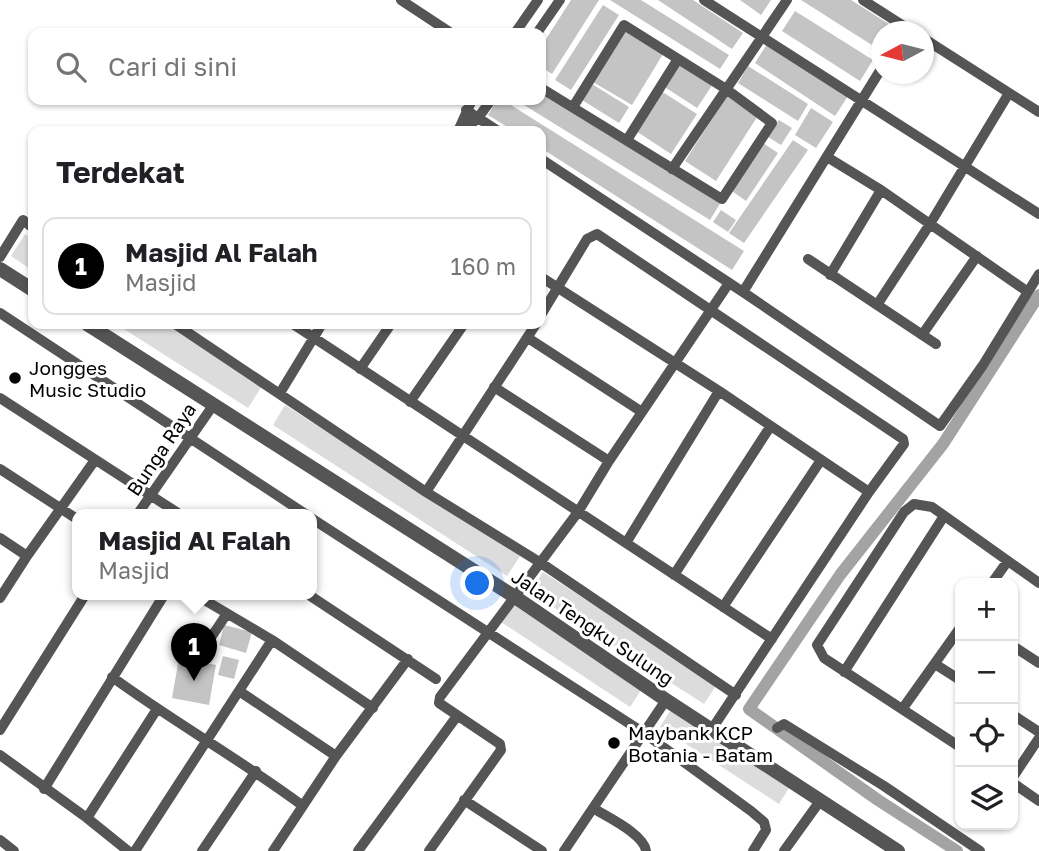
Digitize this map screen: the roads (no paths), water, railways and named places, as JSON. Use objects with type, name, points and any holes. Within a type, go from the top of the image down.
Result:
[{"type":"street","points":[[401,0],[444,28]]},
{"type":"street","points":[[518,28],[538,0]]},
{"type":"street","points":[[540,28],[560,0]]},
{"type":"street","points":[[704,0],[1039,214]]},
{"type":"street","points":[[672,169],[787,0]]},
{"type":"street","points":[[863,0],[894,21]]},
{"type":"street","points":[[546,91],[723,198],[772,123],[726,89],[624,26],[573,107]]},
{"type":"street","points":[[934,45],[1039,112]]},
{"type":"street","points":[[627,140],[678,59]]},
{"type":"street","points":[[743,292],[871,84]]},
{"type":"street","points":[[877,305],[930,224],[1009,93]]},
{"type":"street","points":[[461,126],[469,105]]},
{"type":"street","points":[[467,126],[478,118],[487,105]]},
{"type":"street","points":[[466,110],[490,126]]},
{"type":"street","points":[[827,157],[881,190],[1028,292]]},
{"type":"street","points":[[546,162],[940,426],[983,365],[1039,274]]},
{"type":"street","points":[[830,275],[881,190]]},
{"type":"street","points":[[0,257],[23,220],[28,224]]},
{"type":"street","points":[[546,307],[587,239],[597,234],[901,436],[904,444],[869,492],[712,729]]},
{"type":"street","points":[[922,335],[977,256]]},
{"type":"street","points":[[808,259],[936,344]]},
{"type":"street","points":[[0,268],[28,286]]},
{"type":"street","points":[[546,281],[719,391],[869,492]]},
{"type":"street","points":[[432,850],[501,747],[439,703],[440,697],[578,512],[609,461],[729,283]]},
{"type":"street","points":[[0,313],[298,509]]},
{"type":"street","name":"Jalan Tengku Sulung","points":[[96,329],[515,597],[898,851]]},
{"type":"street","points":[[183,329],[426,492],[541,563],[736,695]]},
{"type":"street","points":[[300,329],[772,639]]},
{"type":"street","points":[[280,393],[319,329]]},
{"type":"street","points":[[360,369],[388,329]]},
{"type":"street","points":[[410,402],[461,329]]},
{"type":"street","points":[[426,492],[533,329]]},
{"type":"street","points":[[528,338],[642,412]]},
{"type":"street","points":[[494,387],[609,461]]},
{"type":"street","points":[[626,543],[719,391]]},
{"type":"street","points":[[0,398],[171,509]]},
{"type":"street","name":"Bunga Raya","points":[[141,509],[214,404]]},
{"type":"street","points":[[674,575],[771,427]]},
{"type":"street","points":[[0,598],[95,460]]},
{"type":"street","points":[[723,607],[821,460]]},
{"type":"street","points":[[0,469],[72,516]]},
{"type":"street","points":[[955,744],[844,672],[821,654],[817,645],[904,512],[915,504],[932,507],[1039,583]]},
{"type":"street","points":[[844,672],[944,516]]},
{"type":"street","points":[[317,522],[644,733],[751,811],[764,822],[766,830],[753,851]]},
{"type":"street","points":[[0,538],[27,556]]},
{"type":"street","points":[[996,578],[1007,562]]},
{"type":"street","points":[[0,730],[82,600]]},
{"type":"street","points":[[44,789],[161,600]]},
{"type":"street","points":[[204,600],[272,640],[373,708]]},
{"type":"street","points":[[317,600],[436,679]]},
{"type":"street","points":[[200,654],[226,615]]},
{"type":"street","points":[[903,708],[955,635]]},
{"type":"street","points":[[135,851],[272,640]]},
{"type":"street","points":[[1018,649],[1039,663]]},
{"type":"street","points":[[273,851],[336,756],[408,659]]},
{"type":"street","points":[[935,664],[955,677]]},
{"type":"street","points":[[112,677],[157,709],[256,771],[303,806]]},
{"type":"street","points":[[239,691],[336,756]]},
{"type":"street","points":[[564,851],[666,699]]},
{"type":"street","points":[[88,818],[157,709]]},
{"type":"street","points":[[360,850],[457,716]]},
{"type":"street","points":[[1018,718],[1039,732]]},
{"type":"street","points":[[777,728],[784,724],[884,786],[980,851]]},
{"type":"street","points":[[1018,770],[1039,738]]},
{"type":"street","points":[[0,755],[88,818],[128,851]]},
{"type":"street","points":[[202,851],[256,771]]},
{"type":"street","points":[[1018,786],[1039,801]]},
{"type":"street","points":[[464,800],[542,851]]},
{"type":"street","points":[[784,851],[820,801]]},
{"type":"street","points":[[593,808],[636,835],[645,844],[646,851]]},
{"type":"street","points":[[0,840],[14,851]]},
{"type":"waterway","points":[[957,851],[878,800],[749,709],[840,575],[943,444],[1039,295]]},
{"type":"place","name":"Jongges Music Studio","points":[[15,378]]},
{"type":"place","name":"Masjid Al Falah","points":[[194,681]]},
{"type":"place","name":"Maybank KCP Botania - Batam","points":[[614,743]]}]
